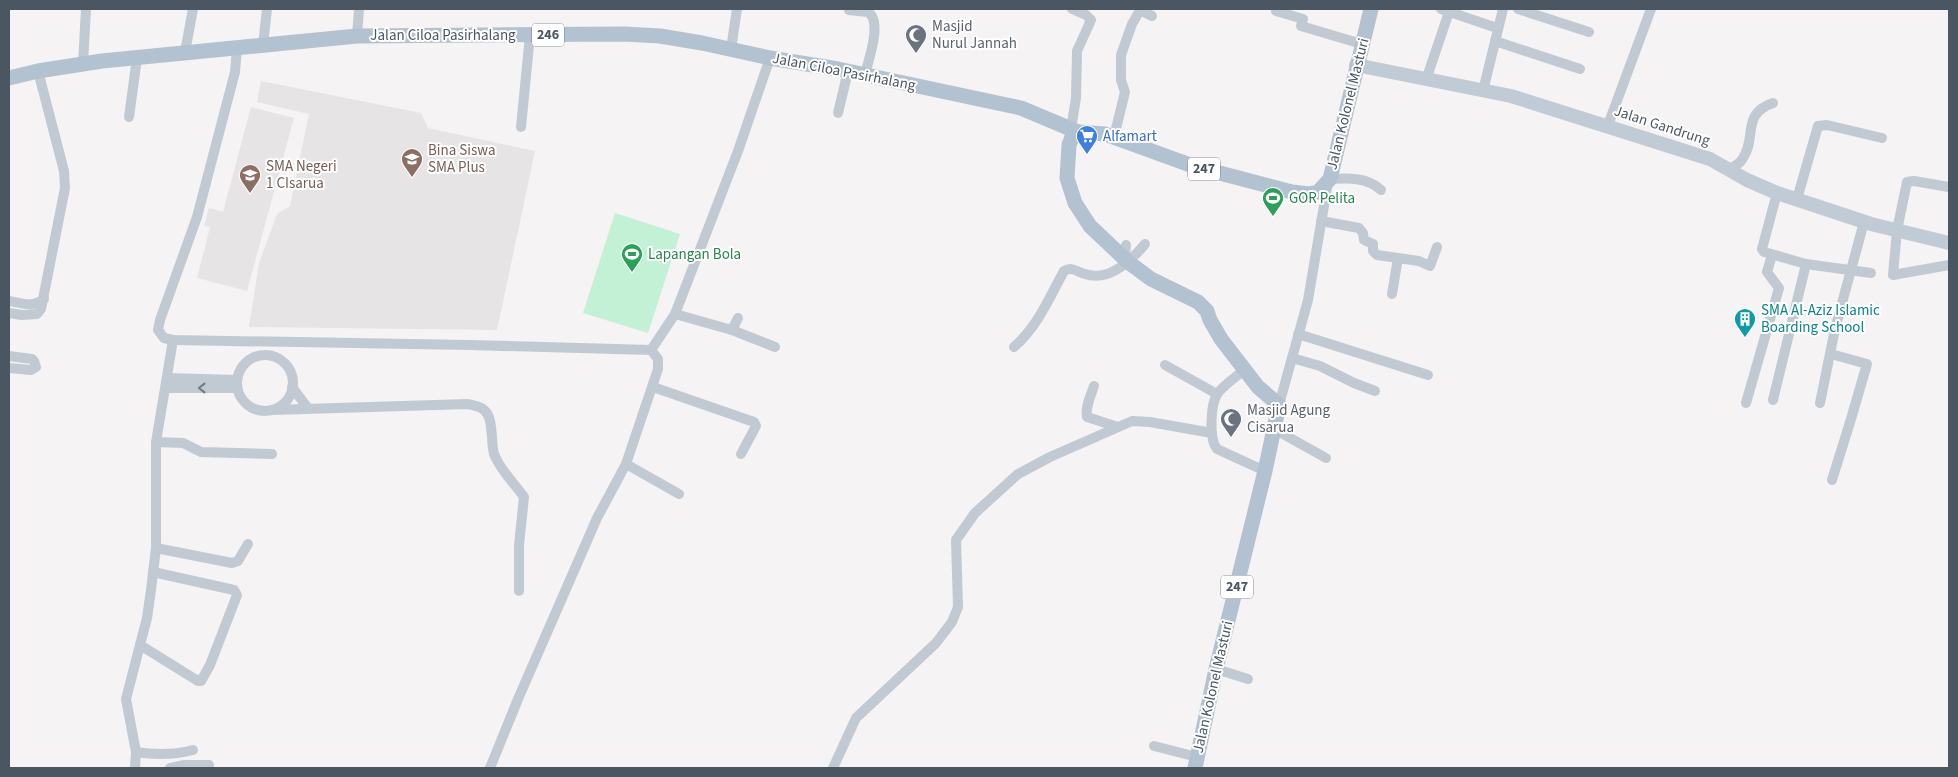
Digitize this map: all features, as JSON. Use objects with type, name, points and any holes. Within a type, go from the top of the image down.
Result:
[{"type":"main road","name":"Jalan Kolonel Masturi","points":[[1074,130],[1105,134],[1193,166],[1292,192],[1309,194],[1318,192],[1329,180],[1371,9]]},
{"type":"main road","name":"Jalan Ciloa Pasirhalang","points":[[9,78],[83,64],[185,52],[357,36],[624,34],[660,36],[848,71],[1021,108],[1074,130]]},
{"type":"main road","points":[[1074,130],[1068,152],[1067,178],[1071,194],[1080,213],[1090,226],[1163,286],[1198,302],[1207,311],[1221,339],[1244,370],[1258,387],[1279,405]]},
{"type":"main road","name":"Jalan Kolonel Masturi","points":[[1196,763],[1216,669],[1265,471],[1279,405]]},
{"type":"street","points":[[83,64],[86,9]]},
{"type":"street","points":[[185,52],[193,9]]},
{"type":"street","points":[[263,45],[267,9]]},
{"type":"street","points":[[357,36],[359,9]]},
{"type":"street","points":[[731,49],[737,9]]},
{"type":"street","points":[[1072,9],[1086,15],[1091,20],[1077,51],[1074,130]]},
{"type":"street","points":[[1483,91],[1503,9]]},
{"type":"street","points":[[1518,9],[1589,32]]},
{"type":"street","points":[[1608,126],[1651,9]]},
{"type":"street","points":[[849,10],[868,12],[874,20],[876,29],[865,75]]},
{"type":"street","points":[[1426,80],[1447,10],[1494,26]]},
{"type":"street","points":[[1114,137],[1125,92],[1121,74],[1123,47],[1139,12],[1142,11],[1152,16]]},
{"type":"street","points":[[1276,11],[1303,19],[1301,26],[1362,44]]},
{"type":"street","points":[[521,127],[530,35]]},
{"type":"street","points":[[1495,41],[1580,69]]},
{"type":"street","points":[[238,48],[235,72],[212,166],[197,217],[160,320],[158,330],[160,335],[173,340],[652,350]]},
{"type":"street","points":[[129,117],[137,58]]},
{"type":"street","points":[[652,350],[675,314],[738,151],[770,58]]},
{"type":"street","name":"Jalan Gandrung","points":[[1356,65],[1512,96],[1710,159],[1728,170],[1777,193],[1864,222],[1949,243]]},
{"type":"street","points":[[9,313],[22,315],[37,314],[41,309],[65,180],[38,71]]},
{"type":"street","points":[[838,113],[848,71]]},
{"type":"street","points":[[1728,170],[1738,164],[1746,153],[1752,124],[1757,111],[1773,103]]},
{"type":"street","points":[[1797,199],[1818,126],[1827,125],[1882,138]]},
{"type":"street","points":[[1279,405],[1308,300],[1329,180],[1363,180],[1381,190]]},
{"type":"street","points":[[1949,187],[1914,181],[1907,182],[1897,230],[1893,274],[1949,265]]},
{"type":"street","points":[[1777,193],[1762,249],[1764,252],[1806,264],[1871,273]]},
{"type":"street","points":[[1321,222],[1358,228],[1364,240],[1373,244],[1374,254],[1419,261],[1430,266],[1437,248]]},
{"type":"street","points":[[1820,404],[1835,329],[1864,222]]},
{"type":"street","points":[[1014,347],[1024,338],[1042,314],[1064,271],[1071,268],[1090,276],[1106,275],[1126,255],[1145,244]]},
{"type":"street","points":[[1746,402],[1779,288],[1767,272],[1772,255]]},
{"type":"street","points":[[1392,294],[1398,258]]},
{"type":"street","points":[[1773,400],[1806,264]]},
{"type":"street","points":[[9,301],[36,304],[44,299]]},
{"type":"street","points":[[675,314],[732,330],[775,347]]},
{"type":"street","points":[[732,330],[738,318]]},
{"type":"street","points":[[1298,334],[1428,375]]},
{"type":"street","points":[[135,768],[136,752],[126,699],[147,618],[156,548],[156,442],[173,340]]},
{"type":"street","points":[[490,768],[597,518],[626,464],[653,387],[658,359],[652,350]]},
{"type":"street","points":[[1831,354],[1866,364],[1852,419],[1832,480]]},
{"type":"street","points":[[272,410],[286,401],[292,387],[292,376],[287,366],[278,358],[268,355],[257,356],[247,361],[240,369],[237,384],[242,399],[250,406],[261,410],[272,410],[307,407],[468,404],[484,409],[489,416],[491,443],[495,456],[524,497],[518,546],[518,591]]},
{"type":"street","points":[[9,356],[32,359],[36,364],[36,367],[31,370],[9,368]]},
{"type":"street","points":[[1292,358],[1320,366],[1354,383],[1374,390]]},
{"type":"street","points":[[1165,365],[1217,394]]},
{"type":"street","points":[[1244,370],[1217,394],[1212,410],[1212,433],[1217,449],[1265,471]]},
{"type":"street","points":[[167,383],[237,384]]},
{"type":"street","points":[[1094,386],[1087,407],[1087,416],[1118,427]]},
{"type":"street","points":[[292,387],[307,407]]},
{"type":"street","points":[[653,387],[754,422],[756,426],[741,454]]},
{"type":"street","points":[[833,768],[856,718],[936,642],[952,622],[958,607],[956,540],[975,513],[1018,474],[1025,469],[1118,427],[1137,421],[1212,433]]},
{"type":"street","points":[[1274,429],[1326,458]]},
{"type":"street","points":[[156,442],[183,443],[201,452],[272,454]]},
{"type":"street","points":[[626,464],[679,494]]},
{"type":"street","points":[[156,548],[232,563],[238,560],[248,544]]},
{"type":"street","points":[[140,645],[198,681],[201,681],[210,665],[236,595],[234,590],[153,572]]},
{"type":"street","points":[[1216,669],[1248,679]]},
{"type":"street","points":[[1154,746],[1196,763]]},
{"type":"street","points":[[136,752],[153,754],[183,753],[193,750]]},
{"type":"street","points":[[170,768],[183,765],[209,765]]},
{"type":"shaded area","name":"Bina Siswa SMA Plus","points":[[261,81],[421,113],[428,128],[535,151],[497,330],[249,327],[259,263],[277,214],[290,206],[309,114],[257,102]]},
{"type":"shaded area","name":"SMA Negeri 1 CIsarua","points":[[251,107],[294,118],[247,291],[197,278],[210,227],[204,226],[209,208],[223,212]]},
{"type":"green space","name":"Lapangan Bola","points":[[615,213],[680,234],[648,333],[583,313]]},
{"type":"place","name":"Masjid Nurul Jannah","points":[[916,54]]},
{"type":"place","name":"Alfamart","points":[[1087,155]]},
{"type":"place","name":"Bina Siswa SMA Plus","points":[[412,178]]},
{"type":"place","name":"SMA Negeri 1 CIsarua","points":[[250,194]]},
{"type":"place","name":"GOR Pelita","points":[[1273,217]]},
{"type":"place","name":"Lapangan Bola","points":[[632,273]]},
{"type":"place","name":"SMA Al-Aziz Islamic Boarding School","points":[[1745,338]]},
{"type":"place","name":"Masjid Agung Cisarua","points":[[1231,438]]}]
